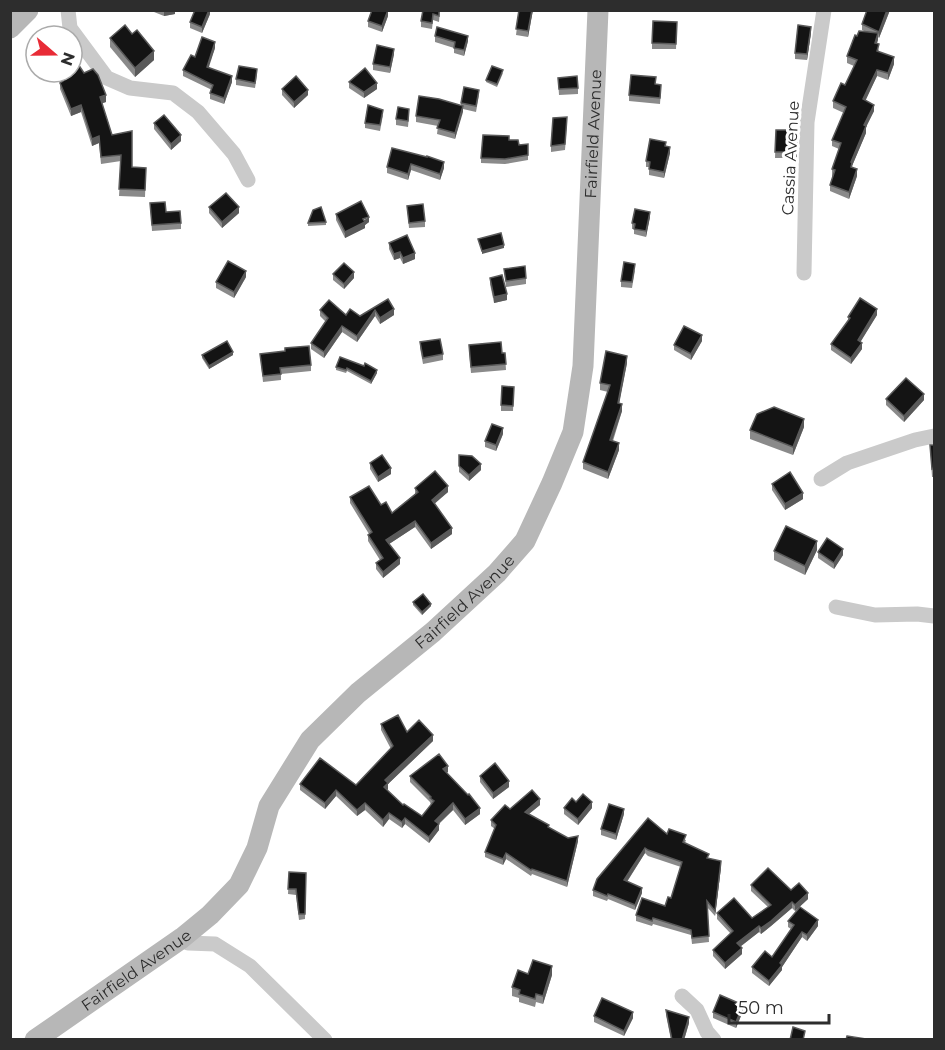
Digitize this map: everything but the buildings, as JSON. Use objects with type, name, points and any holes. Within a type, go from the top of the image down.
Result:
[{"type":"street","points":[[10,28],[28,10]]},
{"type":"street","points":[[68,10],[70,28],[107,78],[130,88],[173,93],[198,112],[234,154],[248,180]]},
{"type":"street","name":"Fairfield Avenue","points":[[35,1040],[182,938],[210,915],[240,885],[256,848],[269,806],[310,740],[358,693],[432,632],[497,573],[525,541],[573,432],[583,366],[598,10]]},
{"type":"street","name":"Cassia Avenue","points":[[804,273],[807,122],[825,10]]},
{"type":"street","points":[[821,479],[847,463],[915,440],[934,436]]},
{"type":"street","points":[[836,607],[875,615],[934,616]]},
{"type":"street","points":[[182,938],[189,944],[215,944],[250,966],[325,1040]]},
{"type":"street","points":[[682,996],[697,1011],[707,1032],[714,1040]]}]
